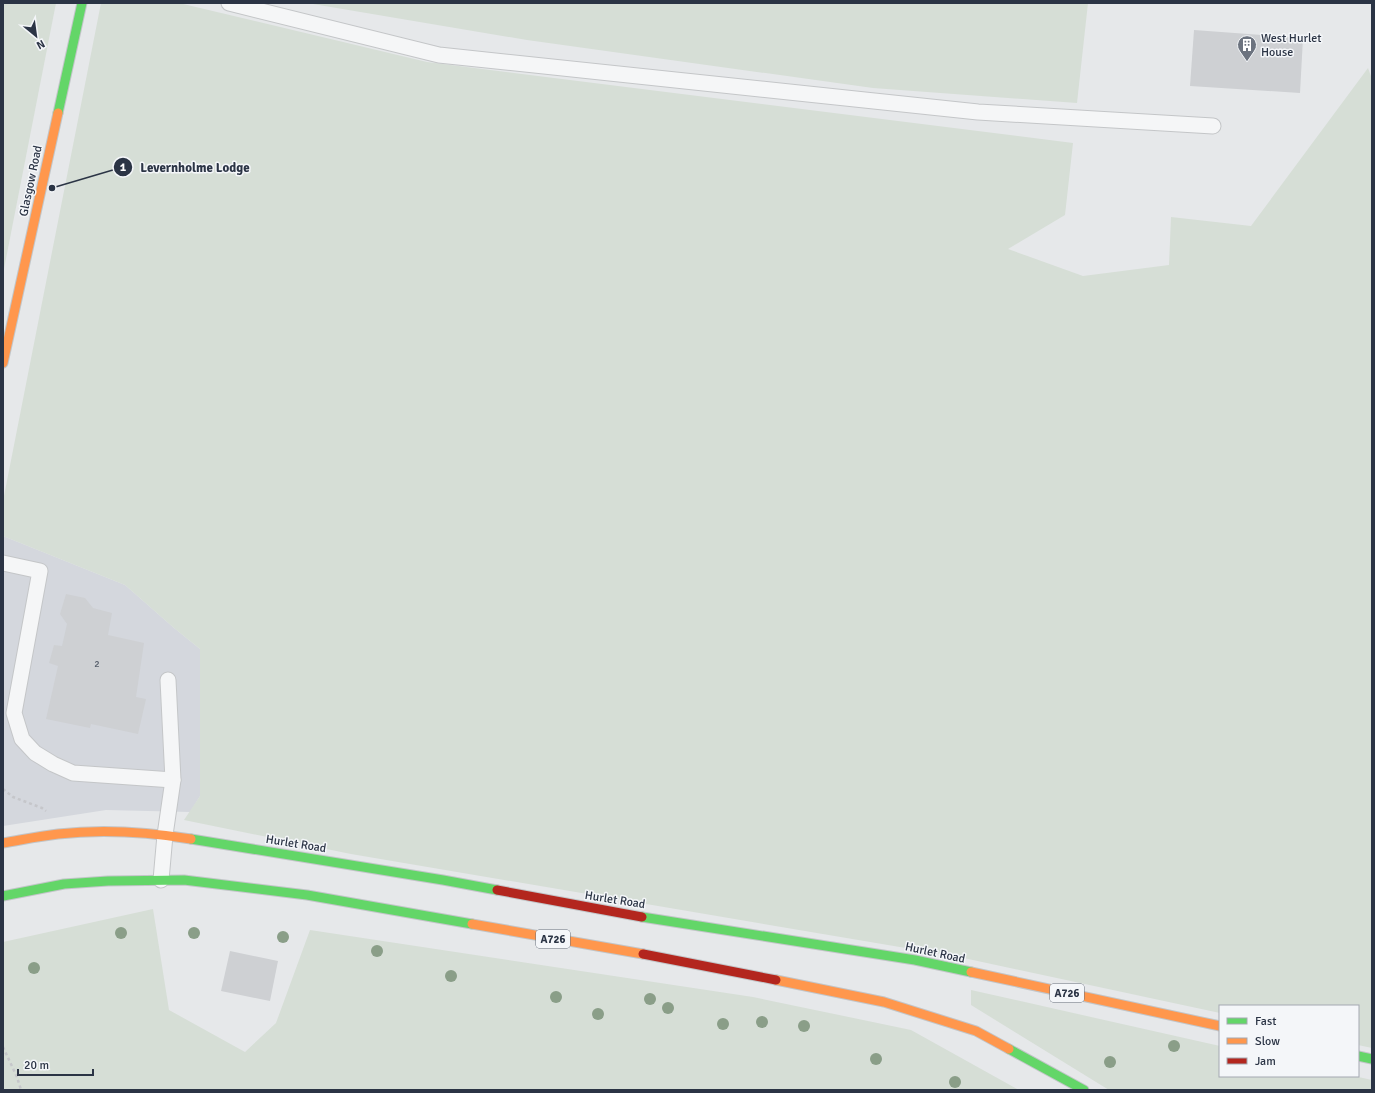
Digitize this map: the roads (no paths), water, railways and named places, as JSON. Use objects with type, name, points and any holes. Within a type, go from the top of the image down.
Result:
[{"type":"main road","name":"Glasgow Road","points":[[3,363],[82,3]]},
{"type":"main road","name":"Hurlet Road","points":[[3,843],[59,834],[106,832],[165,834],[443,880],[600,910],[915,960],[1219,1026]]},
{"type":"main road","name":"A726","points":[[3,896],[64,884],[108,881],[184,880],[307,895],[708,966],[884,1002],[976,1031],[1084,1090]]},
{"type":"main road","points":[[1359,1056],[1372,1060]]},
{"type":"lane","points":[[228,3],[439,54],[978,112],[1213,126]]},
{"type":"lane","points":[[3,563],[40,570],[14,713],[22,739],[35,753],[53,764],[73,773],[173,780]]},
{"type":"lane","points":[[161,880],[165,834],[173,780],[168,680]]},
{"type":"place","name":"West Hurlet House","points":[[1247,62]]},
{"type":"place","name":"Levernholme Lodge","points":[[52,188]]}]
